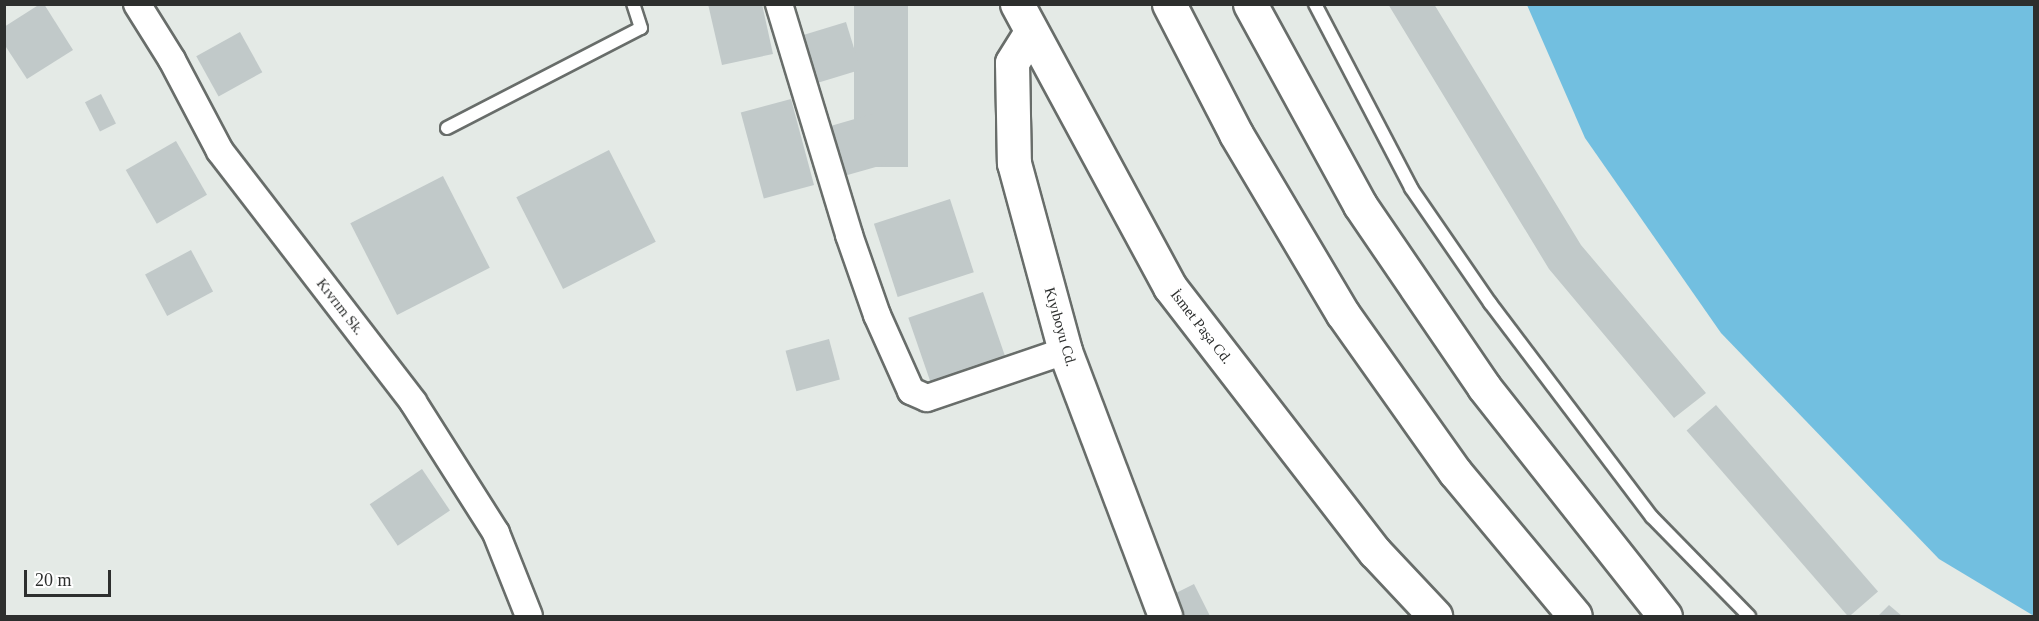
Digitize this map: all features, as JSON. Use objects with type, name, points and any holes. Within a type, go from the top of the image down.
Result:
[{"type":"main road","points":[[1169,4],[1236,134],[1343,314],[1455,472],[1575,616]]},
{"type":"main road","points":[[1250,4],[1360,205],[1484,387],[1665,616]]},
{"type":"main road","name":"Kıyıboyu Cd.","points":[[1024,18],[1012,63],[1014,163],[1065,351],[1165,616]]},
{"type":"main road","name":"İsmet Paşa Cd.","points":[[1024,18],[1170,287],[1375,552],[1435,616]]},
{"type":"street","name":"Kıvrım Sk.","points":[[136,4],[172,60],[220,151],[413,402],[496,533],[529,616]]},
{"type":"street","points":[[779,4],[849,235],[877,315],[911,391],[927,398],[1065,351]]},
{"type":"lane","points":[[447,128],[640,28],[633,4]]},
{"type":"lane","points":[[1315,4],[1411,188],[1490,303],[1652,517],[1749,616]]},
{"type":"water","points":[[1527,5],[2034,5],[2034,616],[1939,559],[1721,333],[1585,138]]},
{"type":"building","points":[[40,4],[44,4],[73,50],[27,79],[4,44],[4,27]]},
{"type":"building","points":[[708,4],[762,4],[773,54],[722,65]]},
{"type":"building","points":[[854,4],[908,4],[908,167],[854,167]]},
{"type":"building","points":[[1388,4],[1434,4],[1581,245],[1706,393],[1674,418],[1549,269]]},
{"type":"building","points":[[846,22],[861,70],[815,84],[800,36]]},
{"type":"building","points":[[240,32],[262,72],[219,96],[196,56]]},
{"type":"building","points":[[101,94],[116,123],[100,132],[85,102]]},
{"type":"building","points":[[791,99],[814,185],[764,198],[741,112]]},
{"type":"building","points":[[872,114],[886,164],[844,176],[830,126]]},
{"type":"building","points":[[176,141],[207,195],[157,224],[126,170]]},
{"type":"building","points":[[609,150],[656,242],[563,289],[516,197]]},
{"type":"building","points":[[443,176],[490,268],[397,315],[350,223]]},
{"type":"building","points":[[950,199],[974,272],[898,297],[874,224]]},
{"type":"building","points":[[191,250],[213,291],[167,316],[145,274]]},
{"type":"building","points":[[983,292],[1006,359],[931,385],[908,318]]},
{"type":"building","points":[[829,339],[840,380],[796,391],[786,351]]},
{"type":"building","points":[[1716,405],[1878,591],[1848,616],[1687,431]]},
{"type":"building","points":[[422,469],[450,510],[398,546],[370,504]]},
{"type":"building","points":[[1194,584],[1210,616],[1181,616],[1170,596]]},
{"type":"building","points":[[1889,605],[1902,616],[1878,616]]}]
